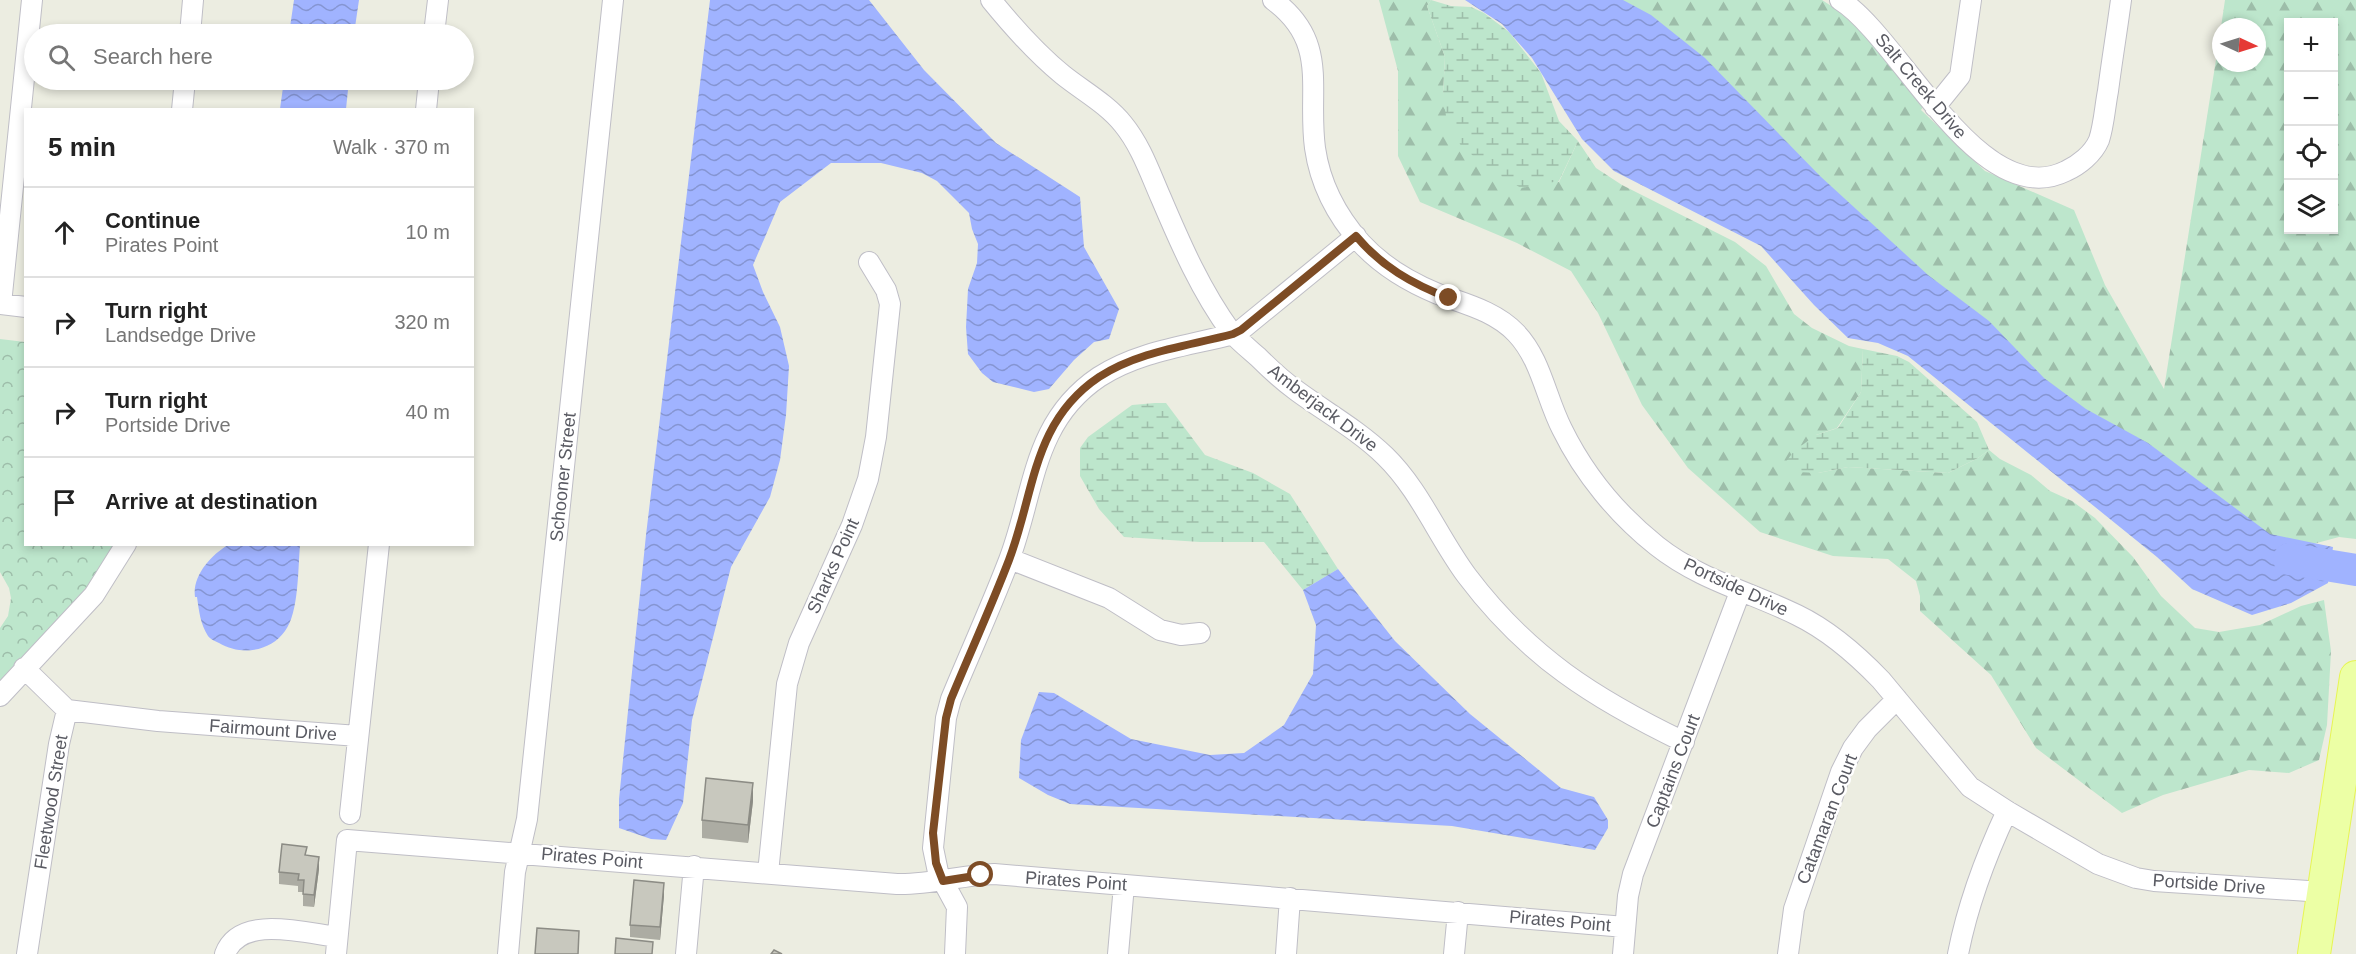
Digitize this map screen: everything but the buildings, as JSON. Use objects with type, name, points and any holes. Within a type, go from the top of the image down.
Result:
[{"type":"main road","points":[[2314,954],[2356,677]]},
{"type":"street","points":[[28,24],[32,0]]},
{"type":"street","points":[[191,24],[193,0]]},
{"type":"street","points":[[435,24],[438,0]]},
{"type":"street","name":"Schooner Street","points":[[508,954],[515,872],[529,796],[614,0]]},
{"type":"street","name":"Amberjack Drive","points":[[991,0],[1032,47],[1062,74],[1106,106],[1125,126],[1140,150],[1183,249],[1205,292],[1233,334],[1296,391],[1359,432],[1387,457],[1416,495],[1447,548],[1467,576],[1490,605],[1537,651],[1578,684],[1611,706],[1684,742]]},
{"type":"street","name":"Portside Drive","points":[[1273,0],[1289,14],[1301,31],[1310,51],[1314,71],[1312,129],[1321,175],[1334,204],[1356,236],[1381,262],[1404,277],[1436,293],[1485,311],[1514,330],[1534,358],[1561,429],[1572,449],[1605,495],[1637,529],[1675,559],[1713,580],[1780,607],[1815,625],[1866,665],[1961,777],[2007,812],[2082,855],[2136,878],[2177,884],[2323,892]]},
{"type":"street","name":"Salt Creek Drive","points":[[1840,0],[1870,26],[1935,108],[1980,152],[2020,175],[2053,178],[2081,164],[2098,141],[2121,0]]},
{"type":"street","points":[[1935,108],[1960,76],[1971,0]]},
{"type":"street","points":[[24,50],[8,151],[0,304],[24,307]]},
{"type":"street","points":[[182,108],[184,90]]},
{"type":"street","points":[[426,108],[428,90]]},
{"type":"street","points":[[955,954],[957,907],[936,863],[933,833],[946,718],[951,699],[1010,559],[1043,445],[1058,418],[1076,397],[1100,377],[1134,359],[1233,334],[1249,324],[1356,236]]},
{"type":"street","name":"Sharks Point","points":[[768,873],[783,708],[791,666],[862,499],[876,437],[890,304],[886,290],[869,262]]},
{"type":"street","points":[[0,696],[94,595],[125,546]]},
{"type":"street","name":"Fairmount Drive","points":[[67,710],[158,721],[358,736],[379,546]]},
{"type":"street","points":[[1010,559],[1108,598],[1160,630],[1181,635],[1200,633]]},
{"type":"street","name":"Captains Court","points":[[1623,954],[1633,874],[1740,592]]},
{"type":"street","name":"Fleetwood Street","points":[[24,668],[67,710],[59,744],[27,954]]},
{"type":"street","name":"Catamaran Court","points":[[1788,954],[1794,909],[1841,772],[1853,748],[1867,729],[1897,699]]},
{"type":"street","points":[[350,814],[358,736]]},
{"type":"street","points":[[1958,954],[1972,894],[1982,865],[2007,812]]},
{"type":"street","name":"Pirates Point","points":[[336,945],[347,840],[897,884],[994,874],[1625,927]]},
{"type":"street","points":[[686,954],[694,866]]},
{"type":"street","points":[[1118,954],[1124,885]]},
{"type":"street","points":[[1286,954],[1290,898]]},
{"type":"street","points":[[1454,954],[1458,912]]},
{"type":"street","points":[[225,954],[230,943],[237,936],[254,929],[336,945]]},
{"type":"green space","points":[[1379,0],[1431,0],[1427,6],[1445,57],[1443,95],[1559,182],[1578,141],[1596,168],[1622,185],[1735,242],[1766,266],[1794,314],[1812,328],[1849,346],[1863,349],[1861,392],[1837,428],[1816,435],[1818,473],[1848,467],[1948,473],[1989,450],[2000,459],[2031,475],[2050,491],[2072,501],[2095,518],[2133,557],[2161,596],[2195,628],[2219,632],[2260,625],[2301,606],[2324,600],[2331,651],[2327,725],[2319,760],[2289,773],[2249,770],[2163,795],[2122,813],[2036,748],[1991,675],[1920,611],[1920,596],[1916,581],[1888,559],[1833,556],[1760,532],[1688,468],[1642,405],[1598,313],[1571,271],[1517,243],[1420,202],[1398,156],[1398,71]]},
{"type":"green space","points":[[1431,0],[1451,6],[1471,7],[1484,13],[1509,32],[1541,73],[1559,121],[1578,141],[1559,181],[1521,188],[1489,169],[1461,146],[1446,116],[1443,95],[1445,57],[1427,6]]},
{"type":"green space","points":[[1578,0],[1822,0],[1864,35],[1923,107],[1921,110],[1985,171],[2074,210],[2105,285],[2164,389],[2214,72],[2266,72],[2266,18],[2222,18],[2225,0],[2356,0],[2356,539],[2339,537],[2313,544],[2258,540],[2119,440]]},
{"type":"green space","points":[[0,339],[24,342],[24,546],[114,546],[76,600],[0,681],[0,628],[8,616],[11,598],[9,588],[0,572]]},
{"type":"green space","points":[[1863,349],[1897,356],[1909,362],[1977,422],[1989,450],[1948,473],[1848,467],[1818,473],[1797,472],[1785,463],[1794,451],[1816,435],[1838,428],[1861,392]]},
{"type":"green space","points":[[1166,403],[1205,455],[1253,473],[1290,494],[1338,569],[1303,590],[1264,542],[1200,542],[1124,537],[1099,509],[1080,476],[1080,448],[1088,437],[1132,405]]},
{"type":"water","points":[[294,0],[359,0],[355,24],[290,24]]},
{"type":"water","points":[[710,0],[869,0],[924,70],[996,143],[1080,197],[1084,247],[1119,309],[1109,339],[1094,342],[1074,360],[1049,389],[1034,392],[993,382],[982,373],[968,354],[966,327],[968,289],[977,263],[978,244],[969,213],[937,181],[922,173],[881,163],[831,163],[780,202],[753,265],[780,327],[789,366],[780,460],[770,497],[731,567],[692,720],[683,803],[666,840],[651,839],[619,828],[619,799],[646,535]]},
{"type":"water","points":[[1465,0],[1623,0],[1651,15],[1705,58],[1820,176],[1928,275],[1989,321],[2044,378],[2086,409],[2148,443],[2270,534],[2333,547],[2328,583],[2291,603],[2252,615],[2192,589],[2157,557],[1908,356],[1878,343],[1848,338],[1814,305],[1761,246],[1614,171],[1582,139],[1532,58],[1502,24]]},
{"type":"water","points":[[283,90],[348,90],[346,108],[280,108]]},
{"type":"water","points":[[227,546],[300,546],[293,613],[285,631],[271,644],[255,650],[236,650],[213,640],[205,631],[197,597],[195,597],[196,581],[215,554]]},
{"type":"water","points":[[1338,569],[1395,641],[1470,714],[1561,788],[1594,797],[1608,820],[1608,828],[1595,850],[1452,826],[1070,804],[1048,795],[1019,778],[1021,740],[1039,692],[1054,693],[1131,739],[1210,755],[1244,753],[1284,725],[1313,674],[1316,625],[1303,590]]},
{"type":"waterway","points":[[2289,559],[2356,570]]},
{"type":"route","points":[[981,875],[943,881],[938,872],[933,848],[933,833],[946,718],[951,699],[1010,559],[1043,445],[1058,418],[1087,386],[1123,363],[1241,330],[1356,236],[1370,252],[1392,270],[1418,285],[1449,298]]}]
